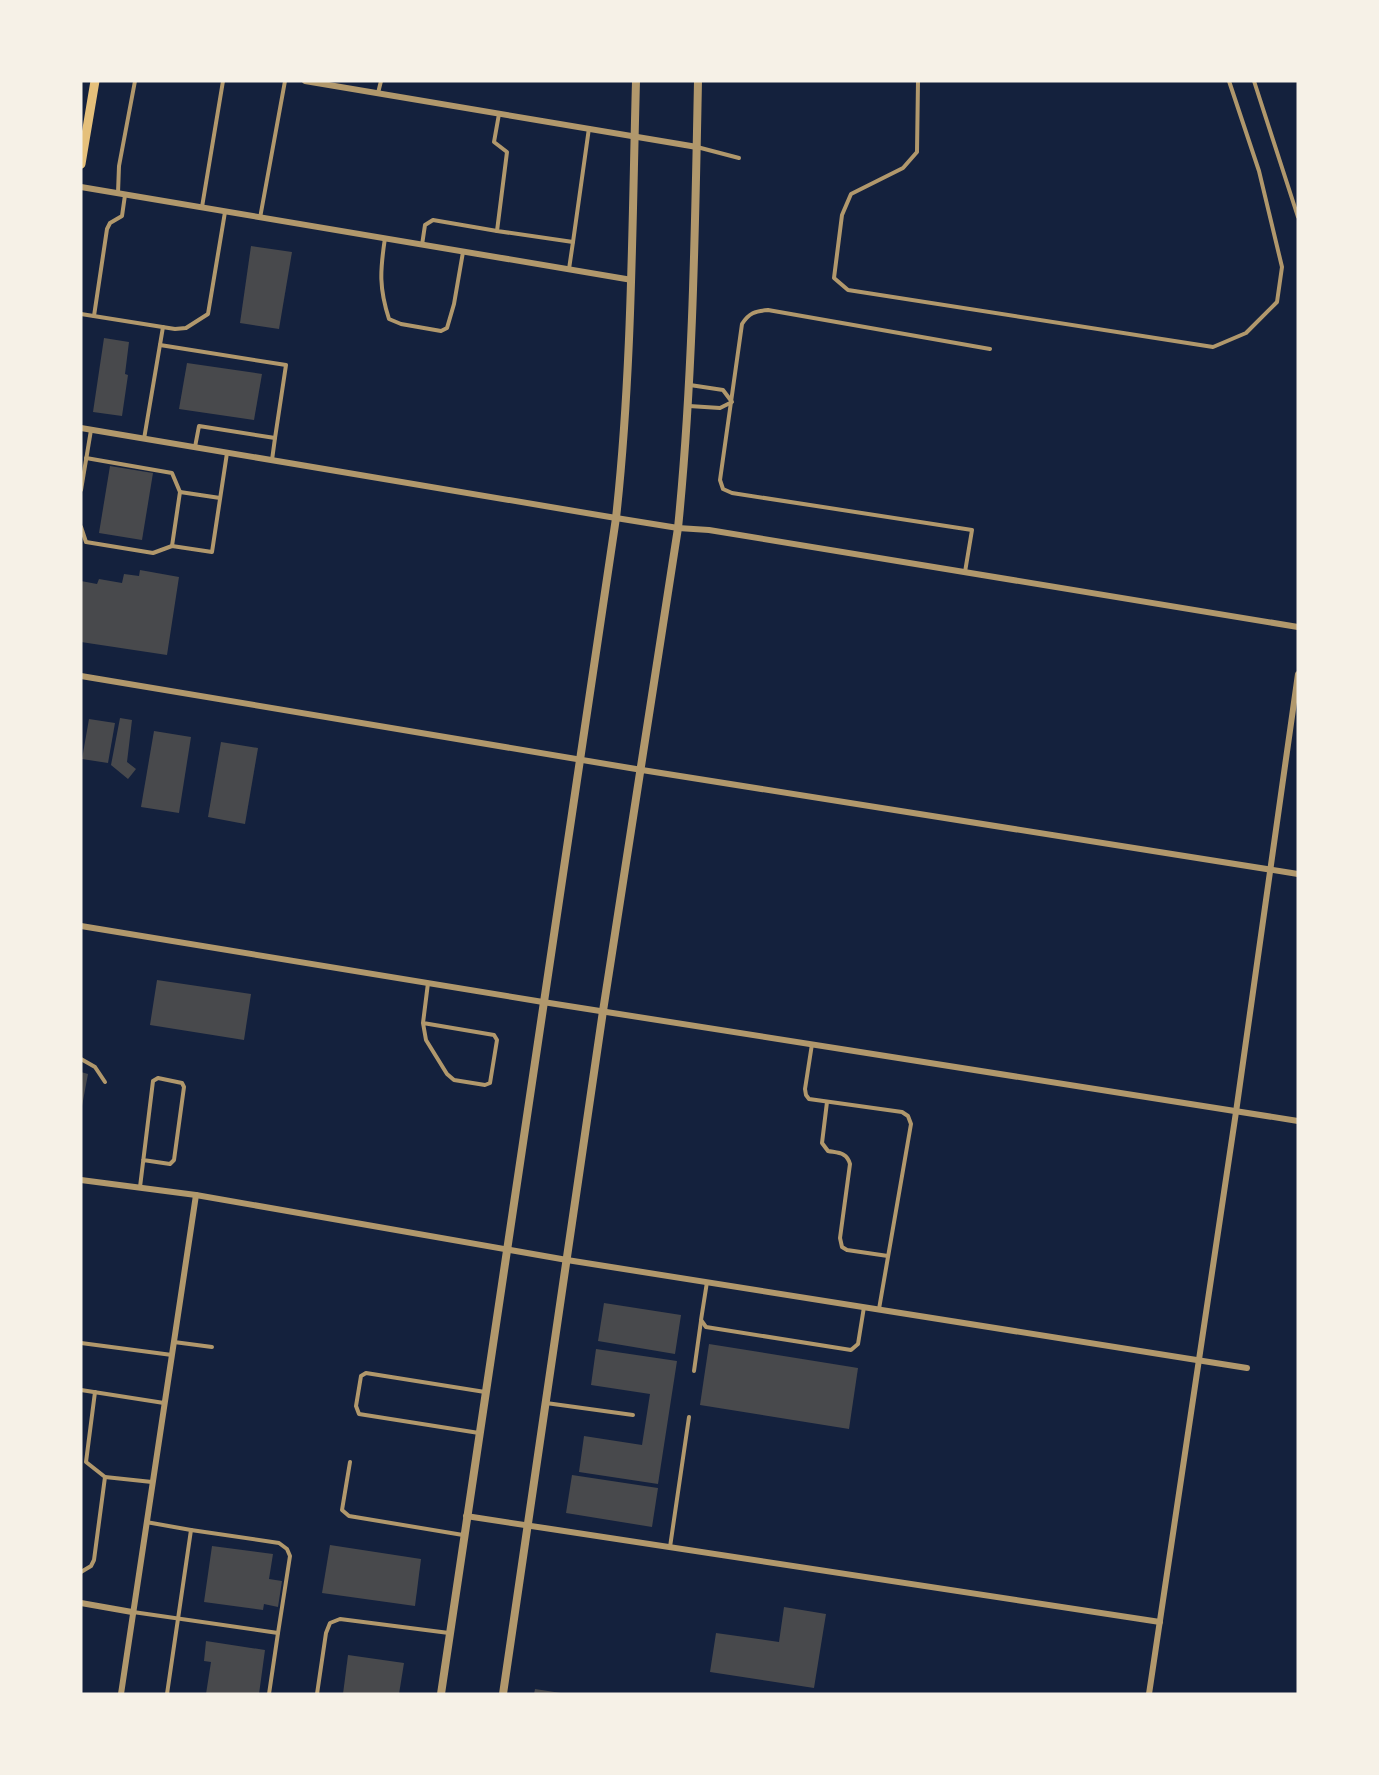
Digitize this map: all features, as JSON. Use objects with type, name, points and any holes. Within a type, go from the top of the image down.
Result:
[{"type":"main road","points":[[81,164],[95,81]]},
{"type":"street","points":[[305,81],[697,147]]},
{"type":"street","points":[[441,1694],[505,1249],[616,518],[627,406],[636,81]]},
{"type":"street","points":[[503,1694],[603,1011],[678,528],[690,385],[698,81]]},
{"type":"street","points":[[81,187],[632,280]]},
{"type":"street","points":[[81,428],[616,518],[678,528],[709,530],[1298,627]]},
{"type":"street","points":[[1149,1694],[1236,1112],[1298,674]]},
{"type":"street","points":[[81,676],[642,770],[1298,874]]},
{"type":"street","points":[[81,926],[543,1002],[1298,1121]]},
{"type":"street","points":[[81,1180],[196,1196],[567,1260],[1247,1368]]},
{"type":"street","points":[[121,1694],[196,1196]]},
{"type":"street","points":[[466,1516],[1160,1622]]},
{"type":"street","points":[[81,1603],[132,1612]]},
{"type":"lane","points":[[94,316],[107,229],[110,223],[122,216],[119,166],[135,81]]},
{"type":"lane","points":[[202,208],[223,81]]},
{"type":"lane","points":[[260,218],[285,81]]},
{"type":"lane","points":[[378,93],[381,81]]},
{"type":"lane","points":[[918,81],[917,152],[903,168],[851,194],[842,215],[834,278],[848,290],[1213,347],[1246,333],[1277,302],[1281,267],[1259,171],[1229,81]]},
{"type":"lane","points":[[1254,81],[1298,217]]},
{"type":"lane","points":[[497,231],[507,152],[494,142],[499,113]]},
{"type":"lane","points":[[569,270],[589,128]]},
{"type":"lane","points":[[697,147],[739,158]]},
{"type":"lane","points":[[81,315],[163,327],[186,328],[208,314],[225,212]]},
{"type":"lane","points":[[422,245],[425,225],[433,220],[573,242]]},
{"type":"lane","points":[[385,238],[380,271],[383,296],[389,319],[401,324],[441,331],[447,328],[454,304],[463,252]]},
{"type":"lane","points":[[965,572],[972,530],[732,493],[723,489],[720,480],[742,324],[747,315],[754,311],[768,310],[990,349]]},
{"type":"lane","points":[[144,439],[163,327]]},
{"type":"lane","points":[[160,345],[286,364],[272,460]]},
{"type":"lane","points":[[690,385],[723,390],[732,402]]},
{"type":"lane","points":[[689,406],[720,408],[732,402]]},
{"type":"lane","points":[[195,447],[199,426],[275,438]]},
{"type":"lane","points":[[81,490],[91,430]]},
{"type":"lane","points":[[81,527],[86,542],[153,553],[172,546],[212,552],[227,453]]},
{"type":"lane","points":[[86,458],[172,473],[180,492],[172,546]]},
{"type":"lane","points":[[180,492],[220,498]]},
{"type":"lane","points":[[423,1023],[494,1035],[497,1040],[490,1083],[485,1085],[454,1080],[447,1074],[426,1040],[423,1023],[428,983]]},
{"type":"lane","points":[[812,1044],[806,1095],[815,1101],[902,1112],[910,1119],[879,1310]]},
{"type":"lane","points":[[81,1059],[95,1067],[105,1082]]},
{"type":"lane","points":[[140,1188],[143,1160],[153,1081],[158,1078],[182,1083],[184,1087],[174,1160],[170,1164],[143,1160]]},
{"type":"lane","points":[[827,1102],[822,1143],[828,1151],[844,1154],[848,1157],[850,1164],[840,1238],[842,1247],[847,1250],[888,1256]]},
{"type":"lane","points":[[694,1371],[707,1282]]},
{"type":"lane","points":[[701,1320],[706,1327],[850,1350],[858,1344],[864,1307]]},
{"type":"lane","points":[[173,1342],[212,1347]]},
{"type":"lane","points":[[81,1343],[172,1355]]},
{"type":"lane","points":[[479,1433],[359,1414],[356,1407],[361,1376],[366,1373],[484,1392]]},
{"type":"lane","points":[[81,1390],[164,1403]]},
{"type":"lane","points":[[95,1392],[84,1463],[105,1477],[152,1482]]},
{"type":"lane","points":[[545,1403],[633,1415]]},
{"type":"lane","points":[[670,1547],[689,1417]]},
{"type":"lane","points":[[350,1462],[342,1510],[349,1516],[464,1535]]},
{"type":"lane","points":[[81,1572],[91,1566],[94,1560],[105,1477]]},
{"type":"lane","points":[[146,1522],[279,1544],[287,1549],[290,1556],[269,1694]]},
{"type":"lane","points":[[167,1694],[191,1530]]},
{"type":"lane","points":[[132,1612],[278,1633]]},
{"type":"lane","points":[[317,1694],[326,1633],[330,1623],[340,1618],[450,1633]]},
{"type":"building","points":[[251,246],[292,252],[279,329],[240,323]]},
{"type":"building","points":[[104,338],[129,342],[125,374],[128,375],[122,416],[93,412]]},
{"type":"building","points":[[187,363],[262,374],[254,420],[179,409]]},
{"type":"building","points":[[110,466],[153,473],[142,540],[99,533]]},
{"type":"building","points":[[140,570],[179,577],[167,655],[81,642],[81,581],[97,584],[99,579],[122,583],[124,574],[139,576]]},
{"type":"building","points":[[120,718],[132,720],[127,762],[136,769],[128,779],[111,765]]},
{"type":"building","points":[[89,719],[115,723],[108,763],[82,759]]},
{"type":"building","points":[[154,731],[191,737],[179,813],[141,807]]},
{"type":"building","points":[[221,742],[258,748],[245,824],[208,817]]},
{"type":"building","points":[[157,980],[251,994],[244,1040],[150,1025]]},
{"type":"building","points":[[81,1072],[88,1074],[82,1106],[81,1106]]},
{"type":"building","points":[[604,1303],[681,1315],[675,1354],[598,1341]]},
{"type":"building","points":[[709,1344],[858,1368],[849,1429],[700,1405]]},
{"type":"building","points":[[596,1349],[677,1361],[658,1484],[579,1472],[584,1436],[642,1445],[650,1394],[591,1385]]},
{"type":"building","points":[[572,1475],[658,1488],[652,1527],[566,1513]]},
{"type":"building","points":[[330,1545],[421,1559],[415,1606],[322,1593]]},
{"type":"building","points":[[212,1546],[273,1554],[269,1579],[282,1581],[278,1607],[264,1604],[263,1610],[204,1602]]},
{"type":"building","points":[[784,1607],[826,1614],[814,1688],[710,1672],[716,1633],[779,1642]]},
{"type":"building","points":[[206,1641],[265,1650],[259,1694],[206,1694],[211,1662],[204,1661]]},
{"type":"building","points":[[348,1655],[404,1663],[399,1694],[343,1694]]},
{"type":"building","points":[[535,1689],[561,1693],[561,1694],[534,1694]]}]
